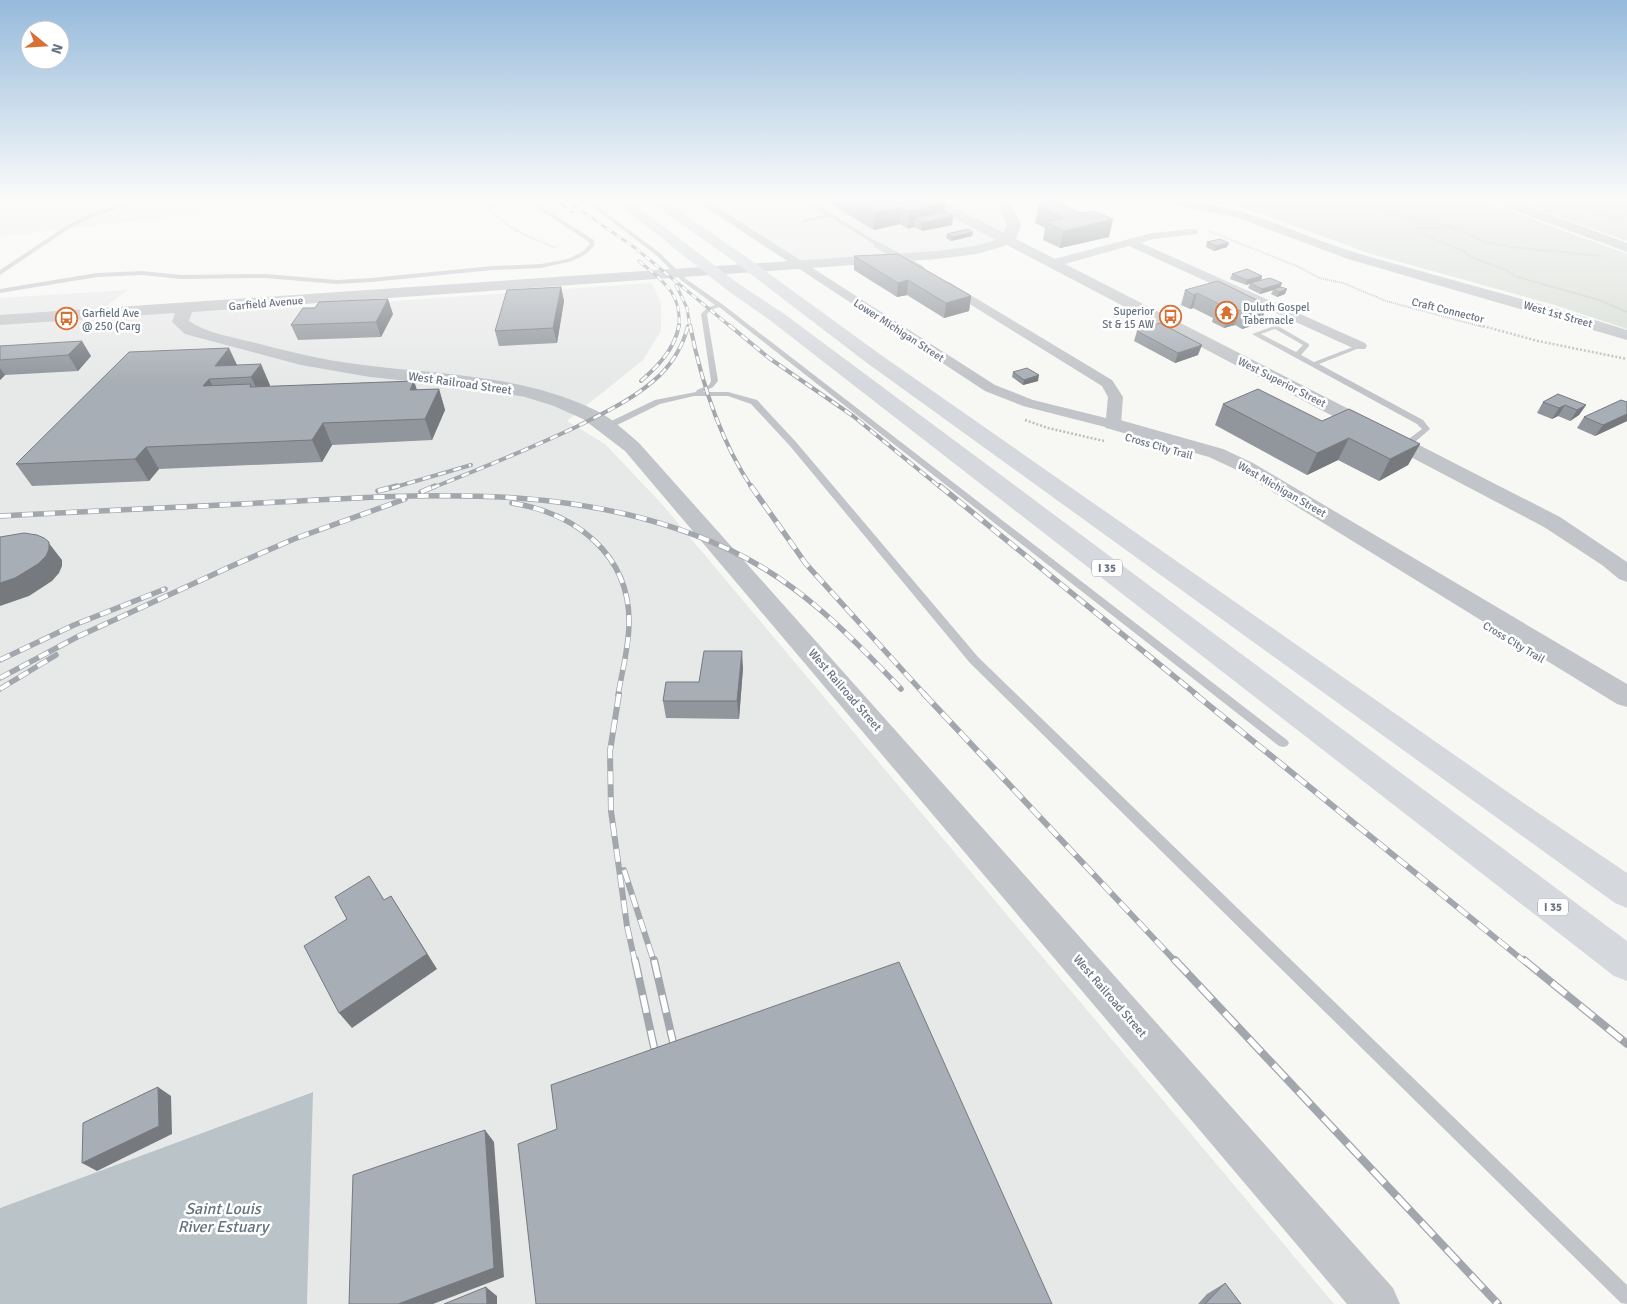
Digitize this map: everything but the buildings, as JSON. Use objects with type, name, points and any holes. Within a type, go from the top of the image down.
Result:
[{"type":"highway","name":"I 35","points":[[701,262],[733,287],[777,316],[1627,964]]},
{"type":"highway","points":[[744,262],[889,370],[1503,807],[1627,892]]},
{"type":"street","name":"Lower Michigan Street","points":[[796,262],[990,388],[1112,433]]},
{"type":"street","name":"Garfield Avenue","points":[[2,322],[69,316],[174,322],[383,293],[828,262]]},
{"type":"street","points":[[907,262],[1107,384],[1115,391],[1117,399],[1112,433]]},
{"type":"street","name":"West Superior Street","points":[[1052,262],[1552,522],[1610,560],[1627,574]]},
{"type":"street","points":[[1174,262],[1360,346]]},
{"type":"street","name":"West 1st Street","points":[[1373,262],[1574,318],[1627,335]]},
{"type":"street","points":[[69,316],[174,322]]},
{"type":"street","name":"West Railroad Street","points":[[174,322],[288,357],[339,367],[498,386],[515,390],[561,403],[588,415],[632,447],[1378,1304]]},
{"type":"street","name":"West Michigan Street","points":[[1112,433],[1216,454],[1246,467],[1627,697]]},
{"type":"lane","points":[[0,273],[16,262]]},
{"type":"lane","points":[[0,291],[108,274],[265,276],[347,282],[493,268],[541,266],[559,262]]},
{"type":"lane","points":[[666,262],[684,280],[720,305],[1283,742]]},
{"type":"lane","points":[[694,394],[711,386],[715,381],[704,314],[709,309],[720,305]]},
{"type":"lane","points":[[1297,355],[1307,345],[1276,328],[1255,334],[1420,422],[1426,429],[1405,446]]},
{"type":"lane","points":[[1314,364],[1360,346]]},
{"type":"lane","points":[[606,427],[658,402],[694,394],[728,394],[754,402],[793,444],[974,660],[1627,1298]]},
{"type":"path","name":"Craft Connector","points":[[1281,262],[1319,278],[1343,283],[1386,301],[1538,341],[1627,359]]},
{"type":"path","points":[[1484,262],[1506,270],[1514,276],[1599,300],[1627,312]]},
{"type":"path","name":"Cross City Trail","points":[[1017,418],[1048,428],[1112,433]]},
{"type":"shaded area","points":[[794,262],[838,262],[800,266]]},
{"type":"shaded area","points":[[1399,262],[1627,262],[1627,329],[1555,305]]},
{"type":"shaded area","points":[[652,283],[661,303],[661,331],[643,360],[567,421],[605,444],[661,503],[1334,1304],[307,1304],[312,1092],[0,1208],[0,298],[128,290],[105,307],[266,310]]},
{"type":"water","name":"Saint Louis River Estuary","points":[[313,1092],[307,1304],[0,1304],[0,1208]]},
{"type":"railway","points":[[640,262],[663,281],[674,296],[679,315],[679,325]]},
{"type":"railway","points":[[652,262],[731,327]]},
{"type":"railway","points":[[676,285],[687,308],[690,327]]},
{"type":"railway","points":[[641,381],[654,369],[670,349],[679,325]]},
{"type":"railway","points":[[690,325],[713,410],[730,450],[752,488]]},
{"type":"railway","points":[[729,325],[769,358],[853,416],[941,488]]},
{"type":"railway","points":[[432,488],[558,435],[631,398],[651,383],[670,364],[681,346],[688,326]]},
{"type":"railway","points":[[392,488],[471,465]]},
{"type":"railway","points":[[378,491],[397,486]]},
{"type":"railway","points":[[421,492],[435,486]]},
{"type":"railway","points":[[751,486],[806,564],[925,695]]},
{"type":"railway","points":[[940,486],[1197,695]]},
{"type":"railway","points":[[0,516],[338,499],[452,496],[565,503],[620,513],[675,528],[730,550],[755,563],[801,594],[822,611],[901,689]]},
{"type":"railway","points":[[0,678],[77,637],[234,565],[294,539],[405,499]]},
{"type":"railway","points":[[512,503],[535,508],[557,516],[577,527],[609,557],[620,577],[627,598],[629,623],[627,650],[618,695]]},
{"type":"railway","points":[[0,660],[74,625],[165,589]]},
{"type":"railway","points":[[0,689],[56,655]]},
{"type":"railway","points":[[619,694],[610,751],[611,811],[627,926],[635,962]]},
{"type":"railway","points":[[924,694],[1176,962]]},
{"type":"railway","points":[[1195,694],[1525,962]]},
{"type":"railway","points":[[624,870],[654,962]]},
{"type":"railway","points":[[635,960],[657,1061]]},
{"type":"railway","points":[[654,960],[676,1055]]},
{"type":"railway","points":[[1175,960],[1498,1304]]},
{"type":"railway","points":[[1524,960],[1627,1044]]},
{"type":"place","name":"Duluth Gospel Tabernacle","points":[[1227,313]]},
{"type":"place","name":"Superior St & 15 AW","points":[[1170,317]]},
{"type":"place","name":"Garfield Ave @ 250 (Carg","points":[[66,319]]}]
